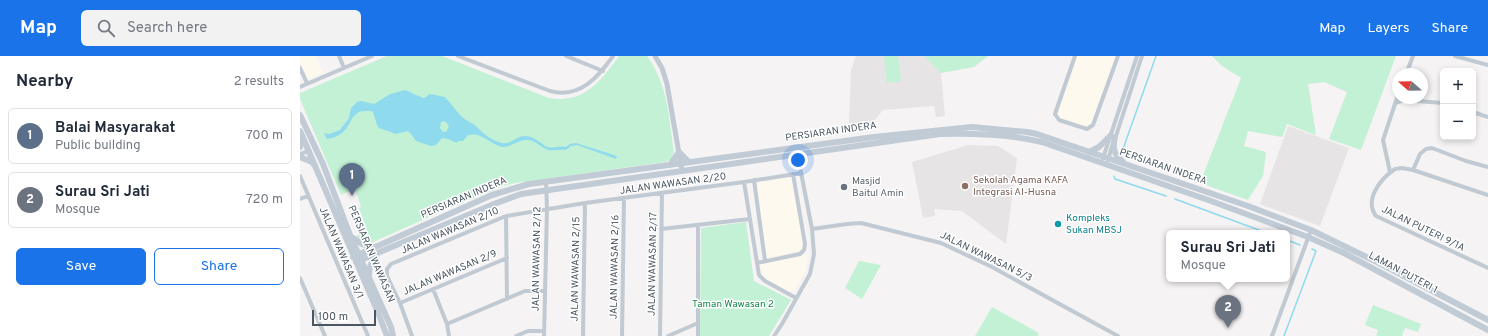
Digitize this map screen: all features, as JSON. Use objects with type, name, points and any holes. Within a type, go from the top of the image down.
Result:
[{"type":"main road","name":"PERSIARAN WAWASAN","points":[[300,115],[323,164],[350,235],[357,258],[369,276],[391,327],[393,336]]},
{"type":"main road","name":"PERSIARAN INDERA","points":[[376,250],[492,195],[529,184],[874,136],[972,127],[1037,134],[1089,152],[1105,161],[1125,164],[1248,206],[1311,230]]},
{"type":"main road","points":[[308,132],[311,144],[309,151],[323,164]]},
{"type":"main road","points":[[300,147],[301,133]]},
{"type":"main road","name":"PERSIARAN WAWASAN","points":[[301,133],[357,258],[387,336]]},
{"type":"main road","name":"PERSIARAN INDERA","points":[[357,258],[512,196],[546,189],[940,134],[972,133],[1015,136],[1042,142],[1105,161],[1289,230]]},
{"type":"main road","points":[[1089,152],[1113,137]]},
{"type":"main road","points":[[1113,137],[1113,148],[1117,156],[1125,164]]},
{"type":"main road","points":[[670,164],[679,152],[689,162]]},
{"type":"main road","points":[[300,157],[312,162],[316,167]]},
{"type":"main road","name":"PERSIARAN INDERA","points":[[1290,230],[1308,237]]},
{"type":"main road","name":"LAMAN PUTERI 1","points":[[1311,230],[1488,320]]},
{"type":"main road","points":[[350,235],[362,244],[376,250],[369,270],[369,276]]},
{"type":"main road","name":"LAMAN PUTERI 1","points":[[1308,237],[1344,253],[1488,330]]},
{"type":"street","points":[[339,56],[344,68]]},
{"type":"street","points":[[300,86],[372,56]]},
{"type":"street","points":[[458,56],[550,91],[561,93],[589,84],[603,71],[613,56]]},
{"type":"street","points":[[566,56],[603,71]]},
{"type":"street","points":[[655,56],[662,68],[667,84],[682,171]]},
{"type":"street","points":[[1075,56],[1055,114],[1060,120],[1085,129],[1090,128],[1093,125],[1118,56]]},
{"type":"street","points":[[1113,137],[1137,56]]},
{"type":"street","points":[[1105,161],[1142,56]]},
{"type":"street","points":[[1408,68],[1413,56]]},
{"type":"street","points":[[1455,56],[1488,65]]},
{"type":"street","points":[[300,68],[307,83]]},
{"type":"street","points":[[1428,102],[1440,103]]},
{"type":"street","points":[[1395,104],[1383,140],[1390,172],[1395,169],[1413,170],[1488,195]]},
{"type":"street","points":[[1476,113],[1488,117]]},
{"type":"street","points":[[774,336],[812,268],[814,247],[812,229],[796,147]]},
{"type":"street","points":[[1413,170],[1420,154],[1426,149],[1432,148],[1466,161],[1488,167]]},
{"type":"street","points":[[300,154],[309,151]]},
{"type":"street","name":"JALAN WAWASAN 2/20","points":[[547,209],[744,182],[801,172]]},
{"type":"street","name":"JALAN PUTERI 9/1A","points":[[1390,172],[1377,187],[1372,199],[1372,210],[1376,216],[1488,268]]},
{"type":"street","points":[[757,263],[800,254],[805,247],[793,174]]},
{"type":"street","name":"JALAN WAWASAN 3/1","points":[[300,176],[368,336]]},
{"type":"street","points":[[754,180],[765,261]]},
{"type":"street","name":"JALAN WAWASAN 2/12","points":[[544,336],[547,209],[546,182]]},
{"type":"street","points":[[744,182],[757,271],[760,277],[796,298]]},
{"type":"street","name":"JALAN WAWASAN 2/17","points":[[660,336],[662,193]]},
{"type":"street","points":[[300,199],[308,196]]},
{"type":"street","name":"JALAN WAWASAN 2/16","points":[[622,336],[624,199]]},
{"type":"street","name":"JALAN WAWASAN 2/15","points":[[583,336],[585,203]]},
{"type":"street","name":"JALAN WAWASAN 2/10","points":[[400,303],[387,276],[387,269],[391,264],[506,216],[547,209]]},
{"type":"street","points":[[506,216],[507,299]]},
{"type":"street","points":[[661,229],[750,219]]},
{"type":"street","name":"JALAN WAWASAN 5/3","points":[[812,229],[861,223],[941,242],[992,267],[1118,336]]},
{"type":"street","points":[[698,225],[698,336]]},
{"type":"street","points":[[1272,336],[1311,230]]},
{"type":"street","name":"JALAN WAWASAN 2/9","points":[[400,303],[507,258]]},
{"type":"street","points":[[300,278],[325,336]]},
{"type":"street","points":[[433,289],[447,324],[450,336]]},
{"type":"street","points":[[447,324],[525,291],[544,291]]},
{"type":"street","points":[[400,303],[412,336]]},
{"type":"street","points":[[668,336],[698,323]]},
{"type":"street","points":[[516,336],[528,331],[544,331]]},
{"type":"shaded area","points":[[300,56],[316,56],[323,73],[308,80],[300,61]]},
{"type":"shaded area","points":[[856,56],[924,56],[941,73],[945,116],[936,117],[934,106],[883,110],[873,122],[842,131],[849,123],[851,70]]},
{"type":"shaded area","points":[[1077,56],[1116,56],[1091,125],[1086,127],[1061,118],[1057,115]]},
{"type":"shaded area","points":[[1288,126],[1349,148],[1320,226],[1260,204]]},
{"type":"shaded area","name":"Sekolah Agama KAFA Integrasi Al-Husna","points":[[968,145],[998,146],[1017,158],[1006,244],[962,211],[934,209],[935,216],[923,218],[912,162]]},
{"type":"shaded area","points":[[792,177],[804,246],[802,251],[767,258],[756,183]]},
{"type":"shaded area","points":[[808,254],[805,272],[795,290],[789,292],[761,276],[758,264]]},
{"type":"green space","points":[[387,56],[442,56],[549,98],[561,99],[582,94],[590,89],[598,82],[619,56],[647,56],[654,67],[663,90],[669,115],[674,153],[670,160],[665,162],[515,183],[504,186],[449,208],[371,243],[356,237],[366,227],[359,208],[361,207],[355,188],[341,195],[300,99],[300,93]]},
{"type":"green space","points":[[884,56],[898,56],[901,81],[887,83]]},
{"type":"green space","points":[[924,56],[988,56],[974,67],[941,73]]},
{"type":"green space","points":[[1212,56],[1396,56],[1361,150],[1329,139],[1347,92],[1324,82],[1308,84],[1316,135],[1287,124],[1282,137],[1248,131],[1244,146],[1266,152],[1263,176],[1248,200],[1200,183],[1241,78],[1222,66]]},
{"type":"green space","name":"Taman Wawasan 2","points":[[746,222],[754,281],[791,300],[769,336],[700,336],[701,228]]},
{"type":"green space","points":[[859,261],[881,265],[862,299],[845,288]]},
{"type":"green space","points":[[1373,305],[1421,324],[1418,332],[1405,328],[1402,336],[1376,336],[1378,330],[1365,325]]},
{"type":"green space","points":[[992,307],[1039,333],[1038,336],[975,336]]},
{"type":"water","points":[[405,90],[424,98],[430,94],[445,97],[459,114],[498,142],[508,143],[519,137],[528,136],[534,138],[547,147],[566,147],[570,144],[576,143],[617,156],[616,159],[577,145],[571,146],[566,150],[548,150],[529,140],[522,140],[503,147],[481,136],[473,134],[468,135],[463,141],[458,141],[457,143],[442,138],[436,145],[431,146],[416,141],[408,131],[396,134],[379,128],[373,112],[370,111],[364,111],[356,114],[342,133],[327,139],[324,133],[329,134],[340,130],[349,118],[351,108],[357,102],[361,101],[374,104],[390,94]],"holes":[[[444,121],[449,126],[446,132],[443,132],[440,128],[441,122]]]},
{"type":"waterway","points":[[1123,149],[1156,56]]},
{"type":"waterway","points":[[1114,176],[1115,179],[1166,196]]},
{"type":"waterway","points":[[1175,199],[1259,230]]},
{"type":"waterway","points":[[1290,241],[1300,245]]},
{"type":"waterway","points":[[1284,336],[1316,251],[1312,249]]},
{"type":"place","name":"Sekolah Agama KAFA Integrasi Al-Husna","points":[[965,186]]},
{"type":"place","name":"Masjid Baitul Amin","points":[[844,187]]},
{"type":"place","name":"Balai Masyarakat","points":[[352,196]]},
{"type":"place","name":"Kompleks Sukan MBSJ","points":[[1058,224]]},
{"type":"place","name":"Surau Sri Jati","points":[[1228,328]]}]
